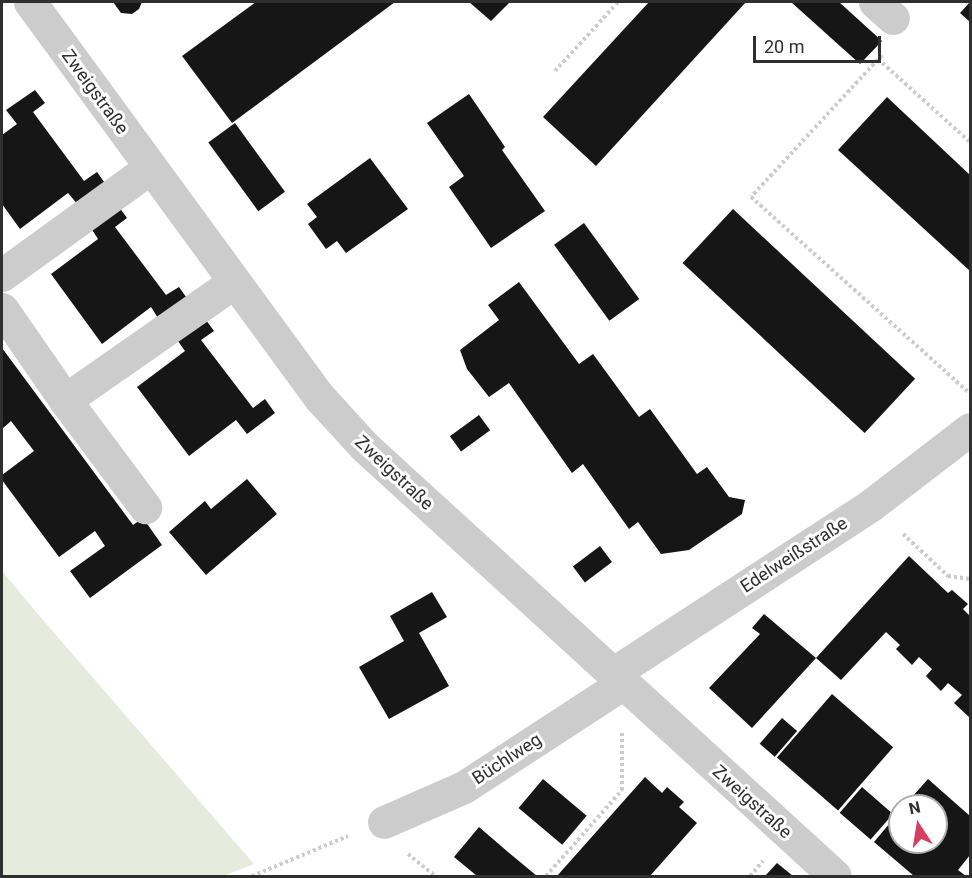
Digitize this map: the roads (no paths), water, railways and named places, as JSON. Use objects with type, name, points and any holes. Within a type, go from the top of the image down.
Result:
[{"type":"street","name":"Zweigstraße","points":[[30,2],[316,395],[365,447],[613,684],[835,876]]},
{"type":"street","points":[[2,275],[150,168]]},
{"type":"street","points":[[65,400],[234,282]]},
{"type":"street","points":[[2,309],[65,400],[145,507]]},
{"type":"street","name":"Edelweißstraße","points":[[613,684],[871,505],[970,429]]},
{"type":"street","name":"Büchlweg","points":[[384,822],[464,787],[613,684]]}]
